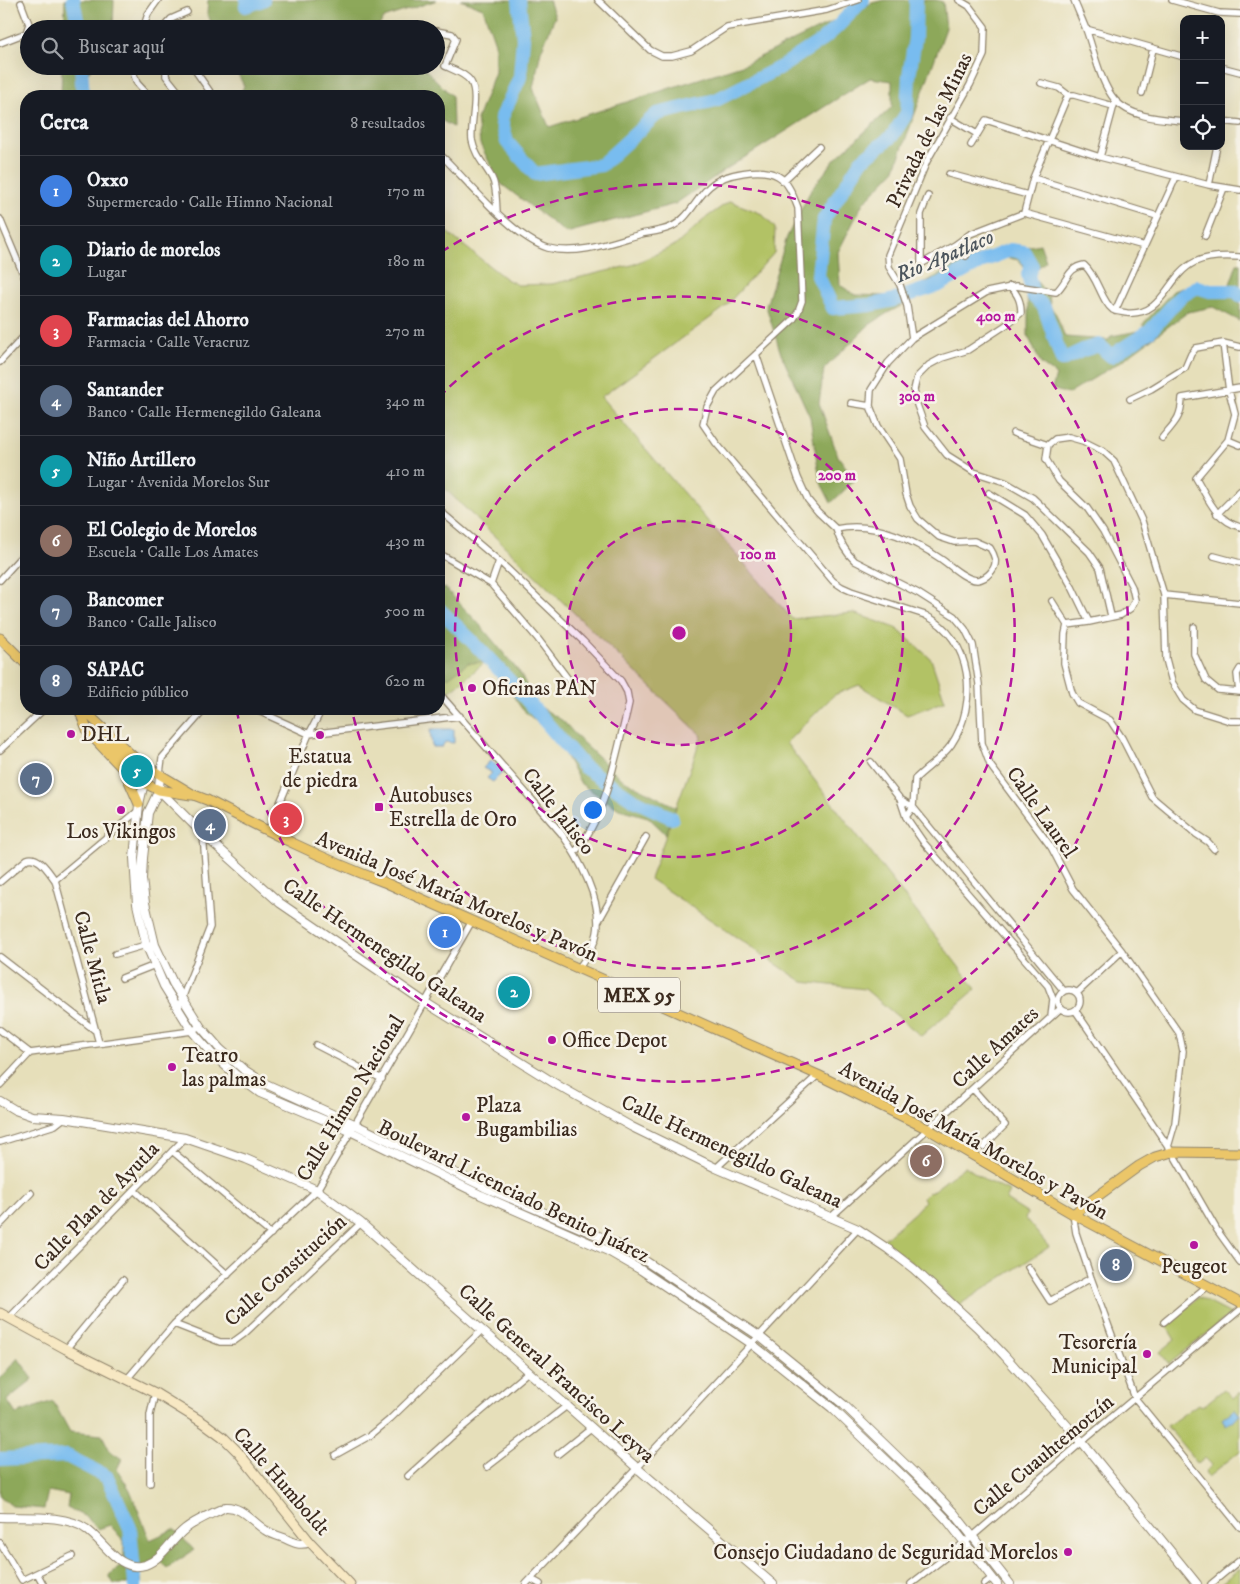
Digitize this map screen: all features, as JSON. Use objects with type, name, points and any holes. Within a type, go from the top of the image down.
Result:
[{"type":"main road","points":[[0,638],[20,658]]},
{"type":"main road","points":[[81,715],[88,732],[124,770],[139,807]]},
{"type":"main road","name":"MEX 95","points":[[83,715],[144,783],[158,790],[194,796]]},
{"type":"main road","name":"MEX 95","points":[[88,715],[139,762],[160,773],[194,796]]},
{"type":"main road","name":"Avenida José María Morelos y Pavón","points":[[194,796],[207,800],[291,843],[349,869],[384,882],[818,1074],[928,1129],[1073,1214],[1240,1303]]},
{"type":"main road","points":[[1073,1214],[1139,1166],[1170,1150],[1240,1153]]},
{"type":"main road","name":"Calle Humboldt","points":[[0,1313],[66,1349],[155,1393],[223,1437],[238,1452],[310,1542],[350,1584]]},
{"type":"street","points":[[146,20],[158,0]]},
{"type":"street","points":[[598,0],[650,50],[662,56],[672,56],[691,50],[727,27],[828,10],[858,0]]},
{"type":"street","name":"Privada de las Minas","points":[[912,338],[907,306],[900,285],[889,267],[888,256],[927,162],[970,85],[984,55],[985,27],[969,6],[960,0]]},
{"type":"street","points":[[1074,0],[1114,103],[1100,157]]},
{"type":"street","points":[[1172,0],[1220,13],[1240,14]]},
{"type":"street","points":[[21,3],[27,20]]},
{"type":"street","points":[[171,20],[187,12]]},
{"type":"street","points":[[1086,29],[1180,56]]},
{"type":"street","points":[[445,33],[452,34],[456,39],[445,66],[465,76],[471,82],[474,91],[471,126],[472,141],[477,156],[493,180],[497,212]]},
{"type":"street","points":[[0,43],[20,35]]},
{"type":"street","points":[[1142,93],[1153,49]]},
{"type":"street","points":[[1225,68],[1240,72]]},
{"type":"street","points":[[134,75],[137,83],[143,90]]},
{"type":"street","points":[[166,75],[177,90]]},
{"type":"street","points":[[198,75],[209,90]]},
{"type":"street","points":[[1041,83],[1059,88],[1068,95],[1114,103],[1134,112],[1158,118],[1180,121]]},
{"type":"street","points":[[1024,213],[1033,178],[1050,142],[1068,95]]},
{"type":"street","points":[[950,118],[977,134]]},
{"type":"street","points":[[971,145],[986,120],[1100,157],[1209,185],[1240,190]]},
{"type":"street","points":[[1225,121],[1240,123]]},
{"type":"street","points":[[783,181],[819,147]]},
{"type":"street","points":[[1209,185],[1216,150]]},
{"type":"street","points":[[445,158],[497,212],[533,241],[548,248],[568,250],[586,248],[670,227],[683,219],[711,184],[732,175],[764,171],[780,177],[794,196],[798,208],[802,302],[793,320],[716,391],[707,407],[703,424],[716,443],[833,581],[851,591],[936,620],[946,628],[962,654],[969,683],[966,711],[951,745],[935,763],[914,779],[913,807],[906,817]]},
{"type":"street","points":[[949,174],[1028,195]]},
{"type":"street","points":[[1114,311],[1176,177]]},
{"type":"street","points":[[1033,178],[1157,216]]},
{"type":"street","points":[[1205,236],[1224,188]]},
{"type":"street","points":[[928,196],[921,214],[921,264],[955,245],[970,234],[1024,213],[1144,246]]},
{"type":"street","points":[[0,219],[20,267]]},
{"type":"street","points":[[955,245],[966,256]]},
{"type":"street","points":[[836,529],[850,526],[869,527],[893,534],[919,546],[960,574],[976,580],[986,577],[994,568],[995,559],[990,548],[974,541],[954,542],[939,537],[918,519],[910,506],[906,494],[900,459],[878,426],[870,406],[871,390],[877,379],[900,350],[912,338],[987,292],[1010,286],[1022,286],[1056,292],[1076,266],[1084,265],[1092,271],[1109,306],[1114,311],[1132,313],[1145,312],[1156,305],[1180,272],[1195,262],[1224,256],[1240,257]]},
{"type":"street","points":[[1010,286],[1021,302],[1021,313],[968,350],[942,358],[929,365],[917,377],[914,390],[917,406],[924,427],[947,455],[974,472],[1005,482],[1033,498],[1089,552],[1100,568],[1111,616]]},
{"type":"street","points":[[0,362],[20,340]]},
{"type":"street","points":[[1130,399],[1151,389],[1185,368],[1196,348],[1223,343],[1240,347]]},
{"type":"street","points":[[1223,343],[1229,391],[1235,414],[1228,440],[1196,478],[1217,514],[1240,527]]},
{"type":"street","name":"Calle Laurel","points":[[756,354],[798,478],[808,500],[836,529],[840,542],[855,561],[918,593],[954,616],[965,629],[973,645],[980,684],[982,743],[990,765],[1051,847],[1073,889],[1122,951],[1179,1033],[1183,1051],[1170,1150]]},
{"type":"street","points":[[1162,438],[1178,419],[1182,411],[1182,398],[1240,388]]},
{"type":"street","points":[[851,403],[870,406]]},
{"type":"street","points":[[1013,433],[1048,445]]},
{"type":"street","points":[[1068,625],[1121,615],[1131,608],[1135,600],[1132,587],[1103,530],[1087,508],[1059,481],[1046,459],[1048,445],[1055,440],[1069,437],[1083,441],[1103,451],[1114,461],[1142,521],[1164,595],[1166,659],[1175,688],[1183,700],[1195,710],[1240,721]]},
{"type":"street","points":[[1228,440],[1240,445]]},
{"type":"street","points":[[1217,514],[1240,490]]},
{"type":"street","points":[[989,494],[1025,515],[1042,535],[1072,587],[1089,622]]},
{"type":"street","points":[[445,515],[499,561],[583,641],[621,681],[627,692],[630,703],[601,809],[586,840],[574,852]]},
{"type":"street","points":[[1214,556],[1240,562]]},
{"type":"street","points":[[0,580],[20,557]]},
{"type":"street","points":[[445,557],[491,584],[538,639],[568,679]]},
{"type":"street","points":[[491,584],[499,561]]},
{"type":"street","points":[[1164,595],[1240,603]]},
{"type":"street","points":[[1052,602],[1068,625]]},
{"type":"street","points":[[1068,625],[1065,634],[1064,663],[1072,693],[1078,703],[1110,720],[1122,738],[1152,797],[1208,842],[1214,849]]},
{"type":"street","points":[[1194,627],[1194,654],[1206,680],[1218,690],[1239,692],[1237,674],[1240,669]]},
{"type":"street","name":"Calle Jalisco","points":[[445,700],[561,834],[585,872],[598,922],[597,935],[593,947],[579,968]]},
{"type":"street","points":[[0,750],[38,715]]},
{"type":"street","points":[[158,790],[162,758],[200,715]]},
{"type":"street","points":[[267,715],[309,734],[460,716]]},
{"type":"street","points":[[268,831],[319,715]]},
{"type":"street","points":[[871,762],[900,799],[906,817],[924,843],[1048,986],[1053,999],[1051,1017]]},
{"type":"street","name":"Boulevard Licenciado Benito Juárez","points":[[144,783],[139,807],[134,858],[137,904],[155,964],[164,986],[192,1031],[212,1054],[260,1093],[352,1128],[612,1242],[759,1336],[844,1405],[935,1493],[973,1536],[1010,1584]]},
{"type":"street","name":"Boulevard Licenciado Benito Juárez","points":[[158,790],[148,813],[142,872],[150,943],[172,983],[200,1026],[225,1053],[243,1069],[266,1084],[481,1195],[608,1251],[641,1270],[752,1344],[832,1408],[928,1500],[995,1581]]},
{"type":"street","name":"Calle Hermenegildo Galeana","points":[[158,790],[203,834],[280,903],[426,1003],[559,1086],[632,1127],[716,1168],[858,1229],[914,1269],[977,1327],[1082,1442],[1197,1584]]},
{"type":"street","points":[[900,799],[913,807],[1064,991]]},
{"type":"street","points":[[0,882],[27,859],[31,858],[37,859],[55,880],[139,807]]},
{"type":"street","points":[[178,1009],[210,927],[203,834]]},
{"type":"street","points":[[598,922],[646,837]]},
{"type":"street","name":"Calle Mitla","points":[[55,880],[99,1043]]},
{"type":"street","name":"Calle Himno Nacional","points":[[127,1380],[174,1324],[317,1190],[472,921]]},
{"type":"street","points":[[115,954],[150,943]]},
{"type":"street","points":[[1077,993],[1122,951]]},
{"type":"street","points":[[0,958],[96,1031]]},
{"type":"street","points":[[122,978],[155,964]]},
{"type":"street","points":[[1071,990],[1077,993],[1080,1005],[1075,1010],[1065,1011],[1061,1008],[1058,999],[1064,991],[1071,990]]},
{"type":"street","name":"Calle Amates","points":[[831,1217],[1061,1008]]},
{"type":"street","points":[[1075,1010],[1170,1150],[1217,1230],[1240,1262]]},
{"type":"street","points":[[0,1085],[30,1053],[192,1031],[200,1026]]},
{"type":"street","points":[[0,1030],[30,1053]]},
{"type":"street","points":[[316,1045],[382,1079]]},
{"type":"street","points":[[716,1168],[818,1074]]},
{"type":"street","points":[[973,1089],[1005,1125],[983,1147]]},
{"type":"street","name":"Calle General Francisco Leyva","points":[[0,1101],[14,1110],[32,1116],[64,1118],[185,1138],[246,1158],[317,1190],[361,1223],[529,1370],[637,1468],[773,1584]]},
{"type":"street","points":[[0,1142],[55,1125],[64,1118]]},
{"type":"street","name":"Calle Plan de Ayutla","points":[[9,1318],[185,1138]]},
{"type":"street","points":[[172,1151],[271,1234]]},
{"type":"street","points":[[134,1190],[228,1275]]},
{"type":"street","points":[[0,1225],[31,1193]]},
{"type":"street","points":[[1073,1214],[1076,1232],[1091,1278],[1135,1398],[1240,1526]]},
{"type":"street","name":"Calle Constitución","points":[[174,1324],[220,1342],[233,1342],[244,1334],[361,1223]]},
{"type":"street","points":[[529,1582],[858,1229]]},
{"type":"street","points":[[608,1251],[612,1242]]},
{"type":"street","points":[[1028,1267],[1050,1301],[1091,1278]]},
{"type":"street","points":[[66,1349],[123,1280]]},
{"type":"street","points":[[1164,1322],[1207,1286]]},
{"type":"street","name":"Calle Cuauhtemotzín","points":[[911,1584],[965,1543],[1240,1310]]},
{"type":"street","points":[[335,1455],[371,1434],[389,1420],[482,1330]]},
{"type":"street","points":[[408,1476],[529,1370]]},
{"type":"street","points":[[150,1483],[150,1415],[155,1393]]},
{"type":"street","points":[[487,1467],[568,1405]]},
{"type":"street","points":[[558,1454],[592,1427]]},
{"type":"street","points":[[0,1517],[66,1520],[86,1528],[126,1565],[137,1566],[153,1561],[184,1529],[225,1507],[240,1510],[267,1532],[296,1544],[310,1542]]},
{"type":"street","points":[[0,1543],[22,1580],[72,1556]]},
{"type":"street","points":[[1210,1584],[1240,1560]]},
{"type":"street","points":[[37,1573],[43,1584]]},
{"type":"street","points":[[984,1584],[995,1581]]},
{"type":"street","points":[[529,1582],[540,1584]]},
{"type":"green space","points":[[65,0],[114,0],[113,20],[64,20]]},
{"type":"green space","points":[[208,0],[437,0],[383,20],[210,20],[207,14]]},
{"type":"green space","points":[[460,0],[549,0],[555,17],[541,51],[533,88],[549,127],[745,64],[872,3],[884,0],[936,0],[943,2],[946,28],[894,171],[863,203],[838,252],[840,285],[855,295],[887,296],[907,292],[971,258],[1040,244],[1046,261],[1032,273],[1049,297],[1051,308],[1056,314],[1065,337],[1109,340],[1111,336],[1144,330],[1143,324],[1173,291],[1191,285],[1229,287],[1237,264],[1240,264],[1240,321],[1213,307],[1188,312],[1120,362],[1068,394],[1052,389],[1056,375],[1041,364],[1028,336],[1028,307],[1024,266],[1019,260],[1004,257],[921,295],[886,314],[869,325],[824,369],[819,403],[838,456],[855,480],[831,503],[820,481],[810,417],[781,354],[766,306],[787,237],[811,190],[836,158],[892,107],[892,81],[870,78],[731,166],[675,204],[566,233],[500,183],[480,144],[477,119],[495,72],[495,43],[483,8]]},
{"type":"green space","points":[[62,75],[85,75],[81,79],[89,90],[61,90]]},
{"type":"green space","points":[[238,75],[431,75],[452,96],[453,127],[445,122],[445,90],[242,90],[244,86]]},
{"type":"green space","points":[[730,201],[762,214],[775,228],[774,253],[724,308],[601,397],[792,619],[853,613],[896,628],[931,659],[945,701],[907,715],[859,685],[834,695],[786,743],[976,989],[921,1036],[865,989],[803,982],[650,879],[702,736],[445,489],[445,231],[506,279],[518,285],[552,284],[632,265],[676,245],[707,217]]},
{"type":"green space","points":[[445,589],[480,625],[520,673],[536,704],[563,721],[582,742],[622,779],[676,807],[666,834],[648,817],[619,809],[581,784],[557,740],[522,709],[490,662],[468,663],[448,678],[445,675]]},
{"type":"green space","points":[[445,617],[485,662],[445,694]]},
{"type":"green space","points":[[965,1166],[987,1181],[1010,1192],[1006,1200],[1028,1214],[1025,1218],[1049,1247],[959,1305],[922,1271],[883,1240],[914,1213],[925,1201],[923,1198],[929,1192]]},
{"type":"green space","points":[[1198,1297],[1231,1314],[1169,1364],[1160,1352],[1175,1340],[1167,1327]]},
{"type":"green space","points":[[18,1358],[33,1379],[7,1400],[16,1414],[53,1401],[70,1432],[102,1435],[110,1451],[122,1459],[117,1469],[130,1490],[150,1540],[174,1529],[194,1550],[167,1568],[157,1559],[140,1570],[142,1584],[114,1584],[109,1575],[124,1564],[124,1541],[110,1525],[98,1529],[86,1517],[67,1508],[69,1495],[48,1491],[44,1509],[12,1506],[0,1496],[0,1378]]},
{"type":"green space","points":[[1224,1389],[1233,1398],[1240,1392],[1240,1451],[1208,1477],[1205,1472],[1212,1465],[1205,1458],[1198,1464],[1167,1426],[1198,1404],[1202,1407]]},
{"type":"green space","points":[[1240,1568],[1240,1584],[1220,1584]]},
{"type":"water","points":[[430,729],[454,729],[454,743],[445,742],[442,747],[432,747]]},
{"type":"water","points":[[491,760],[503,772],[493,782],[487,778],[492,773],[483,768]]},
{"type":"water","points":[[1235,1409],[1240,1415],[1226,1425],[1222,1419]]},
{"type":"waterway","points":[[73,0],[77,20]]},
{"type":"waterway","name":"Rio Apatlaco","points":[[247,0],[246,6],[263,0]]},
{"type":"waterway","name":"Rio Apatlaco","points":[[519,0],[523,39],[520,77],[501,119],[507,142],[535,174],[601,165],[657,114],[716,100],[781,67],[822,40],[863,0]]},
{"type":"waterway","name":"Rio Apatlaco","points":[[916,0],[915,38],[909,76],[907,113],[892,136],[861,161],[824,219],[818,276],[833,308],[871,305],[890,301],[939,285],[983,261],[1010,250],[1024,252],[1032,266],[1028,274],[1033,296],[1044,307],[1062,360],[1099,345],[1111,356],[1150,331],[1180,297],[1197,287],[1210,291],[1236,291],[1240,295]]},
{"type":"waterway","points":[[82,75],[83,90]]},
{"type":"waterway","points":[[445,615],[520,692],[584,767],[634,800],[672,818]]},
{"type":"waterway","points":[[0,1459],[67,1456],[107,1477],[130,1528],[135,1584]]},
{"type":"place","name":"Oficinas PAN","points":[[472,688]]},
{"type":"place","name":"DHL","points":[[71,734]]},
{"type":"place","name":"Estatua de piedra","points":[[320,735]]},
{"type":"place","name":"Niño Artillero","points":[[137,771]]},
{"type":"place","name":"Bancomer","points":[[36,779]]},
{"type":"place","name":"Autobuses Estrella de Oro","points":[[379,807]]},
{"type":"place","name":"Los Vikingos","points":[[121,810]]},
{"type":"place","name":"Farmacias del Ahorro","points":[[286,819]]},
{"type":"place","name":"Santander","points":[[210,825]]},
{"type":"place","name":"Oxxo","points":[[445,932]]},
{"type":"place","name":"Diario de morelos","points":[[514,992]]},
{"type":"place","name":"Office Depot","points":[[552,1040]]},
{"type":"place","name":"Teatro las palmas","points":[[172,1067]]},
{"type":"place","name":"Plaza Bugambilias","points":[[466,1117]]},
{"type":"place","name":"El Colegio de Morelos","points":[[926,1161]]},
{"type":"place","name":"Peugeot","points":[[1194,1245]]},
{"type":"place","name":"SAPAC","points":[[1116,1265]]},
{"type":"place","name":"Tesorería Municipal","points":[[1147,1354]]},
{"type":"place","name":"Consejo Ciudadano de Seguridad Morelos","points":[[1068,1552]]}]
